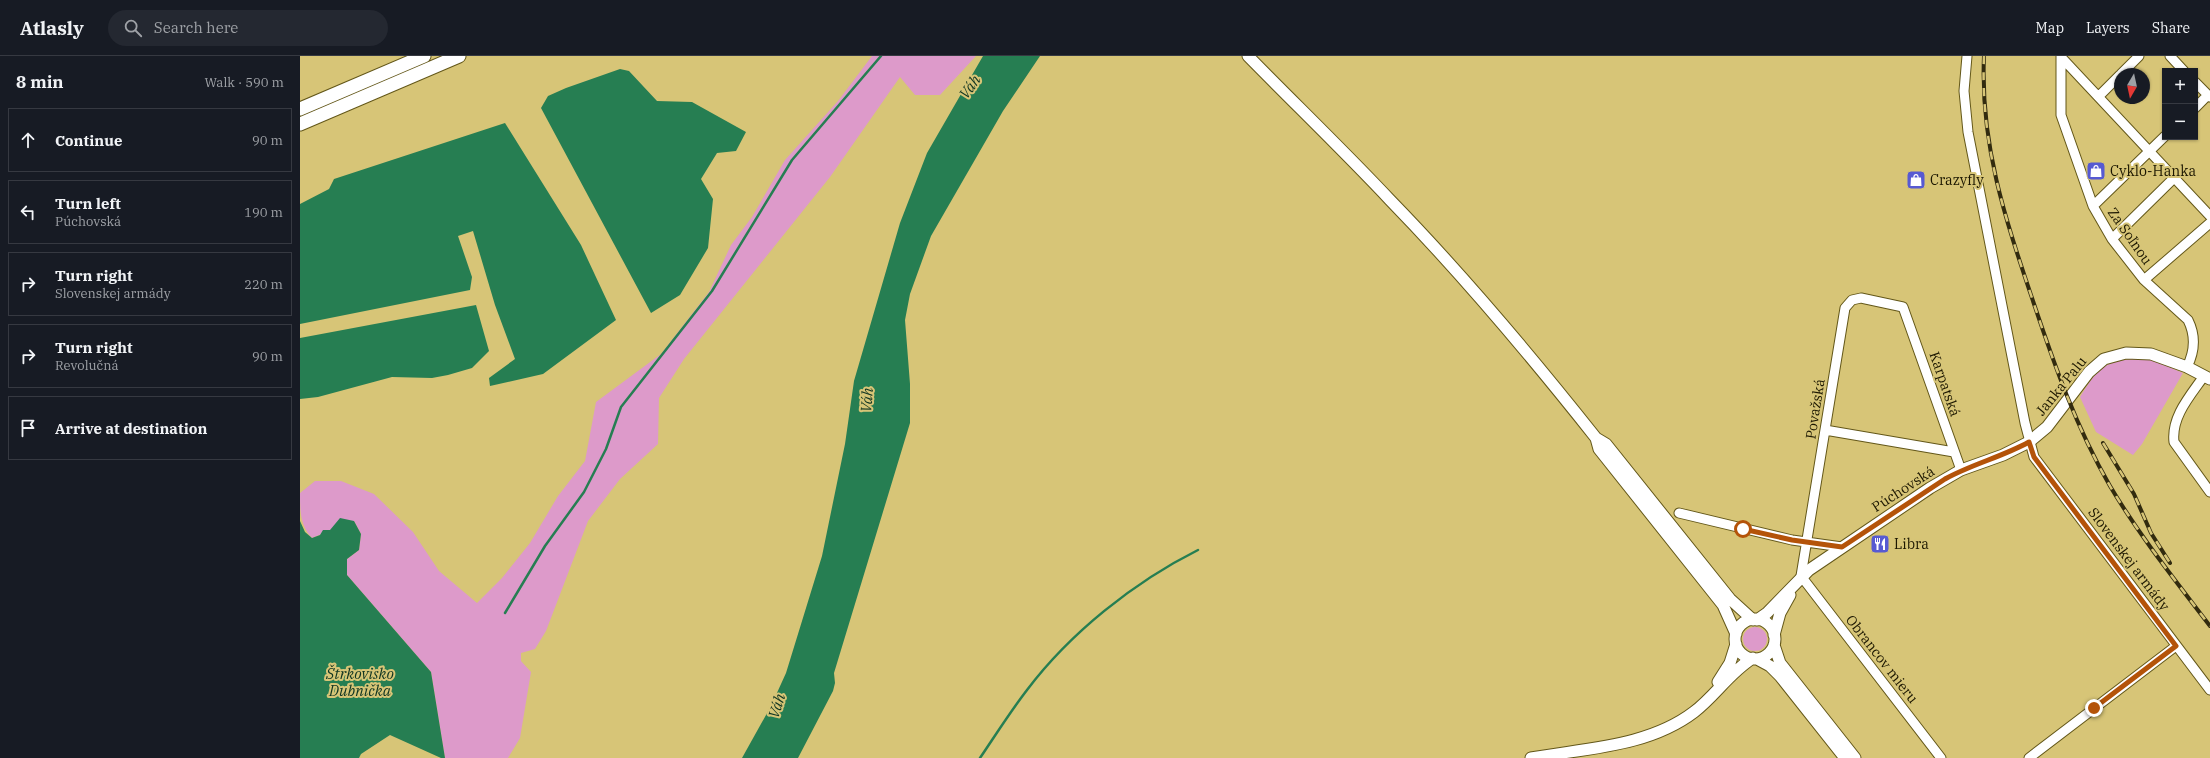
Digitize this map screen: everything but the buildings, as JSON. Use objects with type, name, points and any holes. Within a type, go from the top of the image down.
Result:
[{"type":"highway","points":[[300,109],[424,56]]},
{"type":"highway","points":[[300,124],[459,56]]},
{"type":"main road","points":[[1248,56],[1391,201],[1503,325],[1596,438],[1606,444],[1730,599],[1755,620],[1770,626],[1780,662],[1855,758]]},
{"type":"main road","name":"Janka Palu","points":[[2029,442],[2047,427],[2089,372],[2104,359],[2126,353],[2148,353],[2160,356],[2207,377]]},
{"type":"main road","points":[[1596,438],[1599,449],[1723,605],[1744,655],[1770,666],[1780,676],[1845,758]]},
{"type":"main road","name":"Púchovská","points":[[1755,620],[1767,613],[1799,580],[1842,547],[1930,488],[1961,470],[2003,455],[2029,442]]},
{"type":"main road","points":[[1531,758],[1608,746],[1646,736],[1680,721],[1694,712],[1744,664],[1768,654],[1774,640],[1780,613],[1799,580]]},
{"type":"main road","points":[[1710,697],[1730,663],[1741,626],[1755,620]]},
{"type":"street","name":"Slovenskej armády","points":[[1967,56],[1964,91],[1968,132],[2029,442],[2034,457],[2210,690]]},
{"type":"street","points":[[2061,56],[2176,177],[2210,216]]},
{"type":"street","name":"Za Soľnou","points":[[2061,56],[2062,115],[2093,206],[2112,238],[2144,280],[2188,320],[2194,343],[2187,367]]},
{"type":"street","points":[[2128,68],[2139,56]]},
{"type":"street","points":[[2170,56],[2181,68]]},
{"type":"street","points":[[2099,96],[2114,82]]},
{"type":"street","points":[[2198,85],[2209,96],[2198,105]]},
{"type":"street","points":[[2093,206],[2162,139]]},
{"type":"street","points":[[2112,238],[2176,177]]},
{"type":"street","points":[[2144,280],[2210,223]]},
{"type":"street","name":"Považská","points":[[1799,580],[1808,543],[1845,308],[1852,300],[1861,298],[1903,307]]},
{"type":"street","name":"Karpatská","points":[[1903,307],[1961,470]]},
{"type":"street","points":[[2207,377],[2174,422],[2174,442],[2210,492]]},
{"type":"street","points":[[1825,430],[1954,452]]},
{"type":"street","points":[[1679,513],[1808,543],[1842,547]]},
{"type":"street","name":"Obrancov mieru","points":[[1799,580],[1941,758]]},
{"type":"street","points":[[2029,758],[2176,646]]},
{"type":"shaded area","points":[[872,56],[976,56],[940,95],[915,95],[900,77],[830,177],[684,359],[659,398],[658,444],[620,479],[588,521],[546,631],[535,649],[521,653],[521,661],[531,672],[520,738],[508,758],[445,758],[431,672],[347,575],[347,559],[359,550],[361,534],[354,521],[312,538],[303,523],[300,493],[315,481],[341,481],[374,494],[413,532],[439,571],[477,603],[502,578],[530,543],[558,496],[585,461],[596,402],[661,354],[709,292],[731,245],[752,217],[785,160],[838,101]]},
{"type":"shaded area","points":[[2133,359],[2153,360],[2183,373],[2142,444],[2133,455],[2096,432],[2080,397],[2100,369],[2113,362]]},
{"type":"shaded area","points":[[1755,627],[1760,628],[1766,634],[1766,644],[1760,650],[1755,651],[1750,650],[1744,644],[1743,639],[1744,634],[1750,628]]},
{"type":"water","name":"Váh","points":[[983,56],[1040,56],[1003,111],[931,236],[910,294],[905,320],[910,384],[910,423],[834,673],[835,683],[833,691],[798,758],[742,758],[771,706],[786,673],[822,556],[845,444],[854,381],[900,223],[927,153]]},
{"type":"water","points":[[620,69],[629,71],[657,101],[692,102],[746,132],[736,151],[717,153],[701,179],[713,199],[708,248],[680,295],[651,313],[541,108],[548,96]]},
{"type":"water","points":[[505,123],[581,245],[616,320],[543,374],[490,386],[489,378],[515,359],[495,305],[473,231],[458,236],[472,277],[470,290],[300,324],[300,204],[329,189],[334,179]]},
{"type":"water","points":[[476,305],[489,351],[472,368],[432,378],[392,377],[318,397],[300,399],[300,338]]},
{"type":"water","name":"Štrkovisko Dubnička","points":[[340,518],[354,521],[361,534],[359,550],[347,559],[347,575],[431,672],[445,758],[441,758],[390,735],[361,754],[359,758],[300,758],[300,521],[305,532],[312,538],[320,535],[323,530],[330,530]]},
{"type":"waterway","points":[[505,613],[545,546],[584,492],[606,449],[621,407],[712,291],[792,160],[881,56]]},
{"type":"waterway","points":[[980,758],[1027,690],[1044,669],[1083,629],[1127,593],[1150,577],[1198,550]]},
{"type":"railway","points":[[1984,56],[1986,120],[1996,180],[2013,240],[2049,348],[2076,418],[2098,464],[2121,504],[2158,557],[2210,626]]},
{"type":"railway","points":[[2103,443],[2134,494],[2151,533],[2170,563]]},
{"type":"place","name":"Cyklo-Hanka","points":[[2096,171]]},
{"type":"place","name":"Crazyfly","points":[[1916,180]]},
{"type":"place","name":"Libra","points":[[1880,544]]},
{"type":"route","points":[[1743,529],[1792,540],[1842,547],[1900,507],[1961,470],[2016,450],[2029,442],[2034,457],[2176,646],[2094,708]]}]
